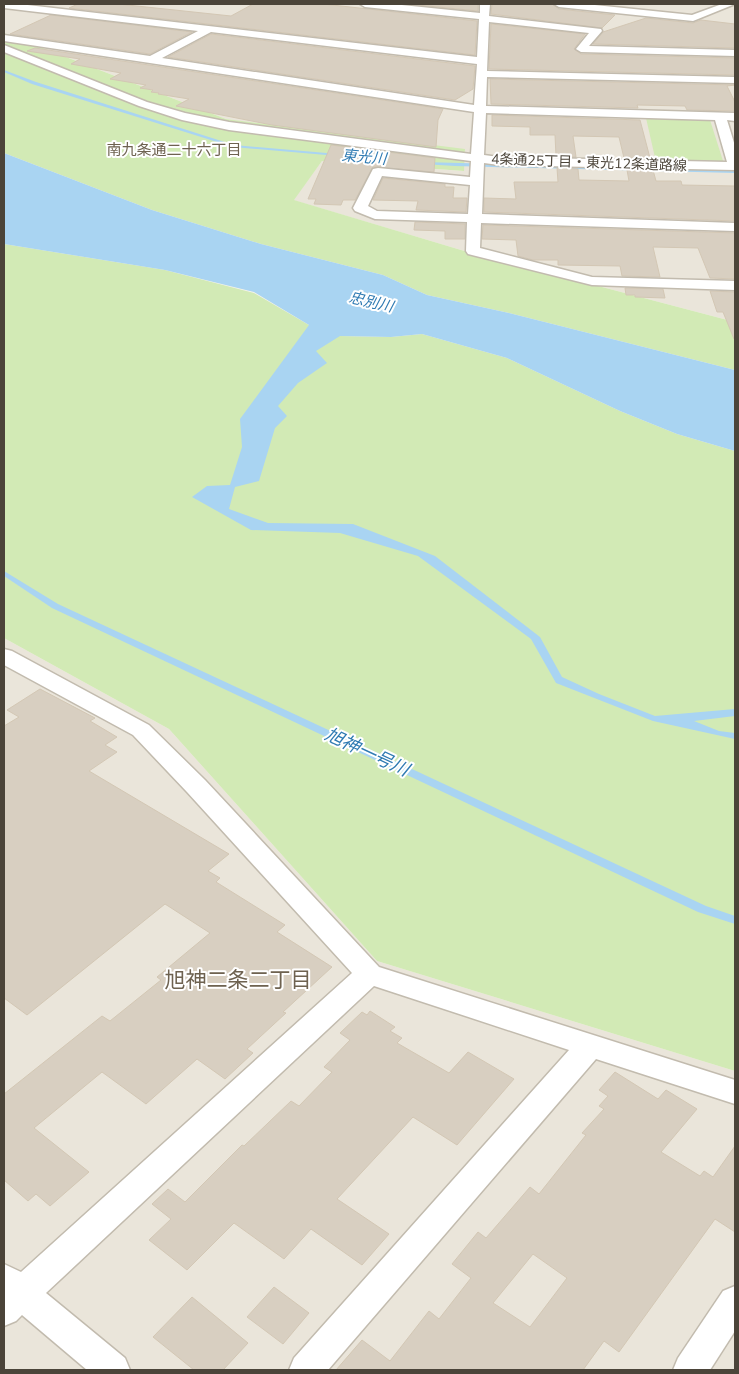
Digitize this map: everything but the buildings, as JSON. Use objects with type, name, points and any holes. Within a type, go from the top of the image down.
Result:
[{"type":"street","points":[[365,4],[597,31],[581,49],[735,53]]},
{"type":"street","name":"4条通25丁目・東光12条道路線","points":[[485,4],[478,168],[498,161],[735,166]]},
{"type":"street","points":[[559,4],[693,18],[730,4]]},
{"type":"street","points":[[4,5],[482,61]]},
{"type":"street","points":[[151,60],[209,29]]},
{"type":"street","points":[[4,38],[480,109],[735,116]]},
{"type":"street","points":[[4,48],[143,104],[182,116],[229,126],[478,168]]},
{"type":"street","points":[[481,74],[735,80]]},
{"type":"street","points":[[720,116],[735,166]]},
{"type":"street","points":[[478,168],[473,251],[592,281],[735,286]]},
{"type":"street","points":[[735,177],[478,168],[378,172],[360,208],[375,215],[735,227]]},
{"type":"street","points":[[4,656],[141,730],[196,786],[369,974],[735,1092]]},
{"type":"street","points":[[113,1370],[9,1295],[369,974]]},
{"type":"street","points":[[306,1370],[590,1046]]},
{"type":"street","points":[[690,1370],[735,1302]]},
{"type":"shaded area","points":[[4,4],[735,4],[735,322],[461,250],[293,200],[322,161],[463,171],[465,150],[226,119],[4,33]]},
{"type":"shaded area","points":[[4,638],[169,729],[377,961],[735,1071],[735,1370],[4,1370]]},
{"type":"green space","points":[[4,33],[226,119],[465,149],[464,171],[322,161],[294,200],[461,250],[735,322],[735,370],[509,313],[427,295],[383,275],[261,244],[152,210],[4,153]]},
{"type":"green space","points":[[646,118],[710,120],[724,164],[656,162]]},
{"type":"green space","points":[[4,244],[165,270],[254,293],[309,325],[340,336],[391,337],[422,334],[507,358],[620,411],[677,434],[735,451],[735,1071],[377,961],[169,729],[4,638]]},
{"type":"water","name":"忠別川","points":[[4,153],[152,210],[261,244],[383,275],[427,295],[509,313],[735,370],[735,451],[677,434],[620,411],[507,358],[422,334],[391,337],[340,336],[316,351],[327,363],[298,383],[278,406],[287,416],[275,428],[259,481],[235,487],[229,509],[268,523],[353,524],[435,556],[540,637],[562,677],[655,716],[735,709],[735,716],[694,721],[719,731],[735,733],[735,739],[653,721],[556,683],[531,639],[418,556],[340,533],[251,530],[192,497],[207,486],[230,485],[242,447],[240,419],[309,325],[254,292],[165,270],[4,244]]},
{"type":"waterway","name":"東光川","points":[[4,71],[34,83],[233,146],[338,155]]},
{"type":"waterway","name":"東光川","points":[[423,163],[735,172]]},
{"type":"waterway","name":"旭神一号川","points":[[4,573],[55,606],[702,909],[735,920]]},
{"type":"district","name":"南九条通二十六丁目","points":[[174,150]]},
{"type":"district","name":"旭神二条二丁目","points":[[238,980]]}]
